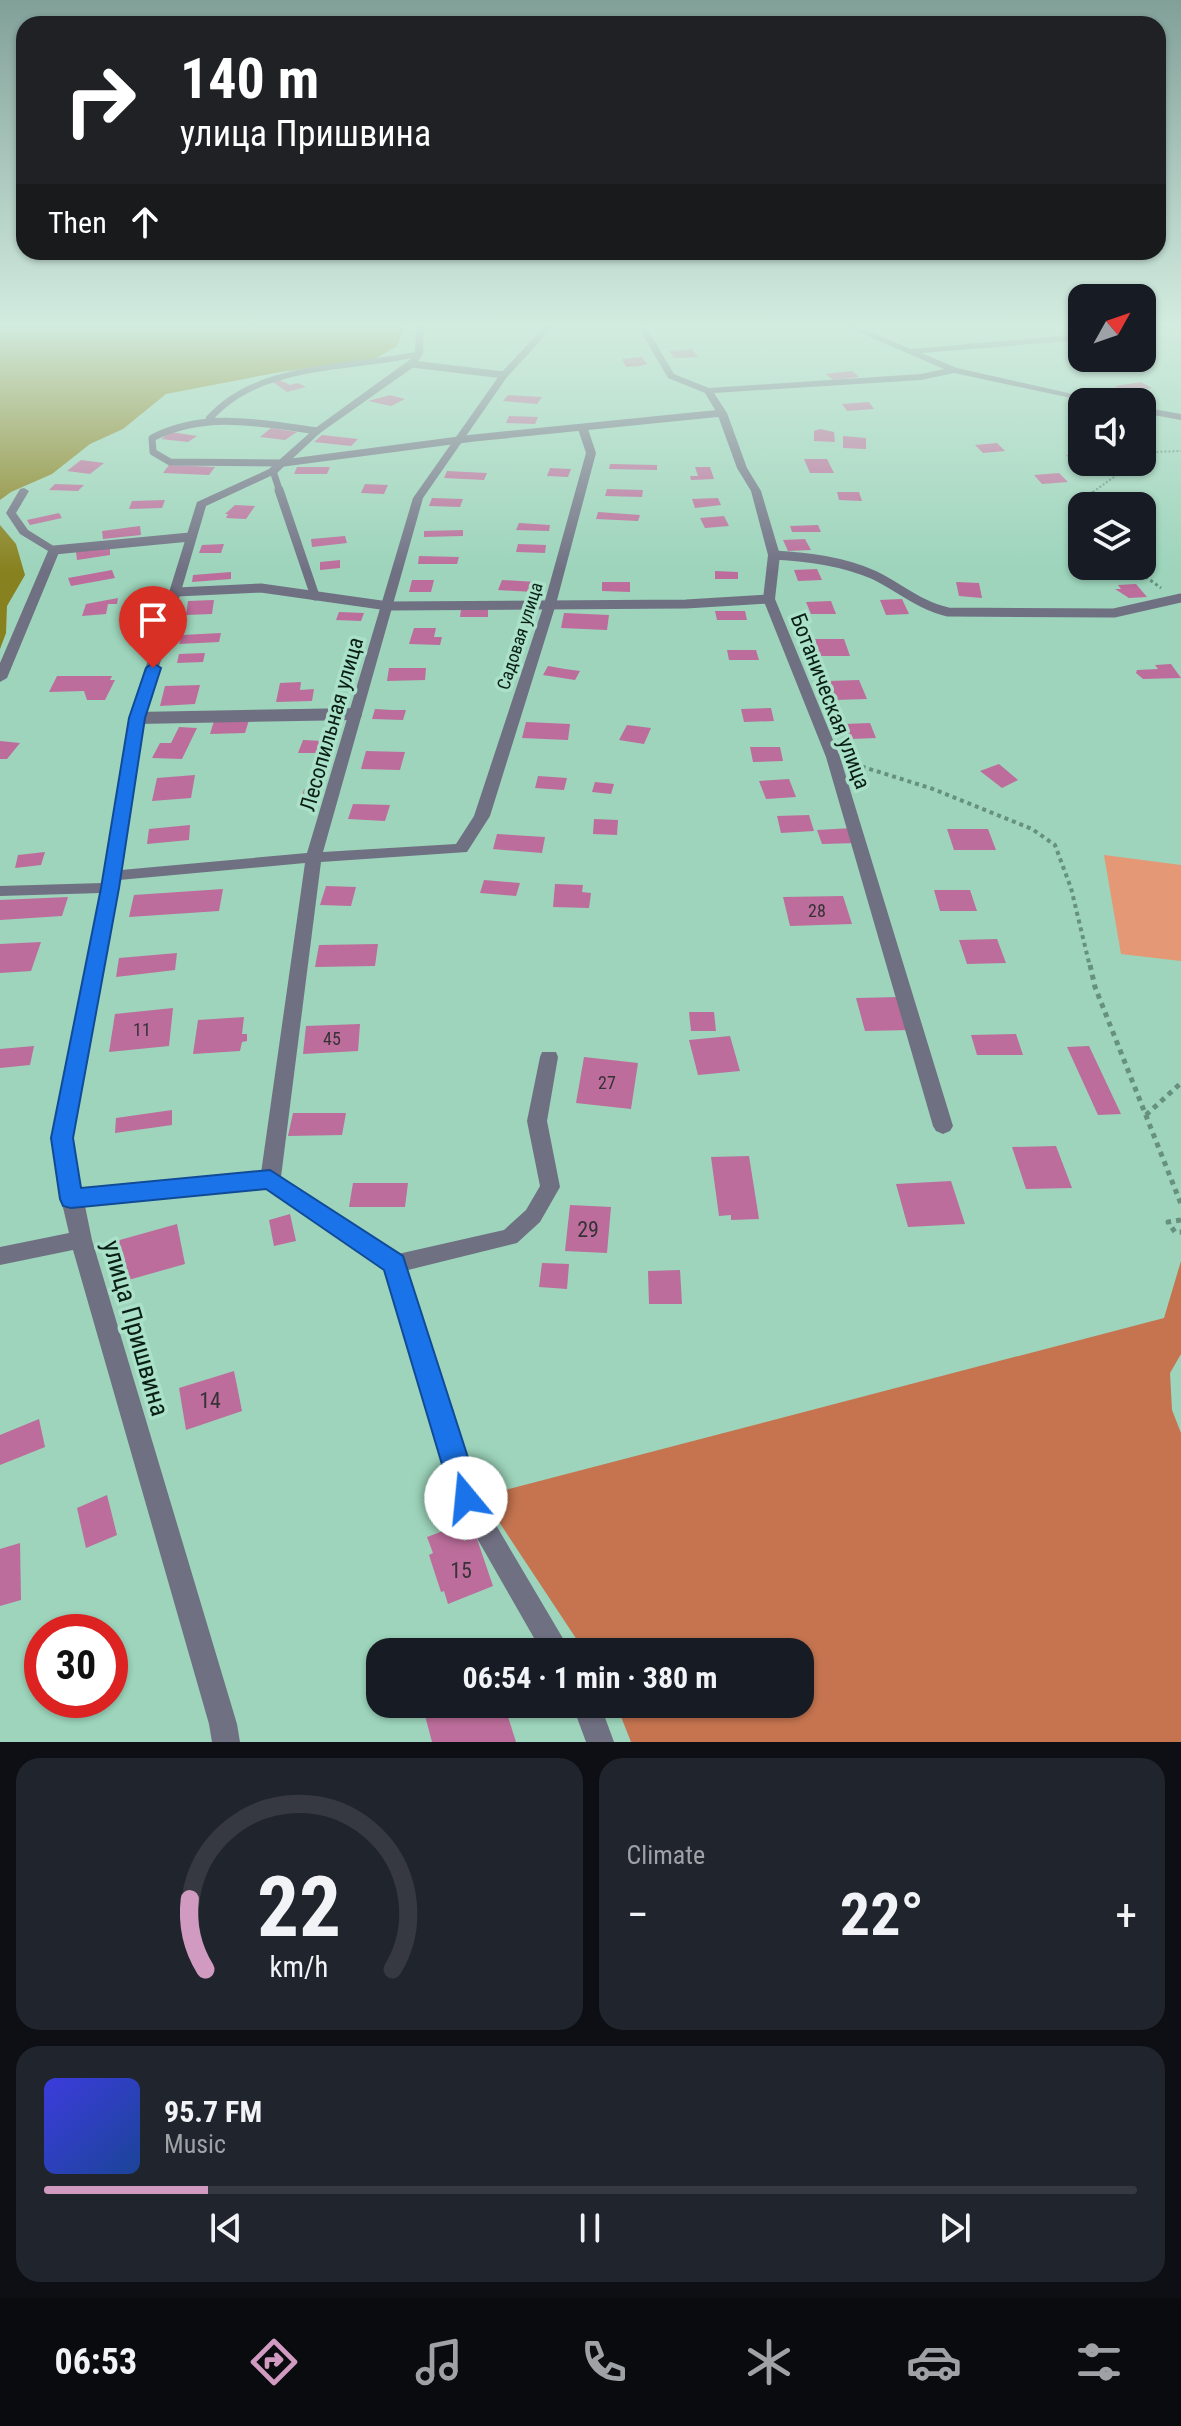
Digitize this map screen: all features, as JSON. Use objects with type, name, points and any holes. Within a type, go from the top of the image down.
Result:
[{"type":"street","points":[[209,419],[219,408]]},
{"type":"street","name":"улица Пришвина","points":[[226,1742],[81,1240],[62,1138],[111,882],[137,718],[201,504],[273,471],[317,431],[349,408]]},
{"type":"street","name":"Лесопильная улица","points":[[270,1180],[314,857],[418,498],[480,408]]},
{"type":"street","name":"Ботаническая улица","points":[[719,408],[742,468],[756,491],[774,555],[769,599],[833,757],[943,1126]]},
{"type":"street","points":[[1156,413],[1181,417]]},
{"type":"street","name":"Садовая улица","points":[[314,857],[461,849],[482,816],[550,604],[591,453],[583,429]]},
{"type":"street","points":[[0,678],[54,550],[24,532],[11,513],[24,491]]},
{"type":"street","points":[[0,891],[111,882],[314,857]]},
{"type":"street","points":[[395,1264],[510,1237],[533,1216],[550,1187],[537,1121],[549,1057]]},
{"type":"street","points":[[71,1199],[270,1180],[395,1264],[466,1498],[549,1638]]},
{"type":"street","points":[[0,1256],[81,1240]]},
{"type":"street","points":[[591,1718],[600,1742]]},
{"type":"lane","points":[[317,431],[209,419],[167,428],[152,438],[153,452],[170,462],[284,463],[722,413]]},
{"type":"lane","points":[[273,471],[315,596]]},
{"type":"lane","points":[[54,550],[190,537]]},
{"type":"lane","points":[[774,555],[820,557],[852,566],[886,582],[929,609],[948,612],[1114,613],[1178,598]]},
{"type":"lane","points":[[177,592],[261,588],[388,606],[686,604],[769,599]]},
{"type":"lane","points":[[137,718],[356,714]]},
{"type":"path","points":[[1156,452],[1181,451]]},
{"type":"path","points":[[1093,492],[1114,476]]},
{"type":"path","points":[[1152,580],[1178,598]]},
{"type":"path","points":[[833,757],[933,789],[1032,829],[1055,845],[1071,888],[1095,987],[1181,1204]]},
{"type":"path","points":[[1146,1115],[1181,1083]]},
{"type":"path","points":[[1181,1220],[1168,1222],[1175,1232],[1181,1232]]},
{"type":"shaded area","points":[[0,408],[148,408],[123,429],[90,444],[52,474],[0,500]]},
{"type":"shaded area","points":[[0,525],[16,544],[25,575],[7,606],[6,633],[0,649]]},
{"type":"shaded area","points":[[1104,855],[1181,865],[1181,961],[1121,954]]},
{"type":"shaded area","points":[[1181,1261],[1181,1354],[1170,1373],[1172,1410],[1181,1433],[1181,1742],[631,1742],[622,1718],[814,1718],[814,1638],[576,1638],[482,1496],[1164,1318]]},
{"type":"building","points":[[845,408],[874,409],[847,411]]},
{"type":"building","points":[[509,416],[538,417],[535,424],[506,423]]},
{"type":"building","points":[[271,428],[297,432],[285,440],[260,437]]},
{"type":"building","points":[[814,431],[834,432],[835,442],[814,441]]},
{"type":"building","points":[[171,432],[197,436],[188,442],[161,439]]},
{"type":"building","points":[[322,435],[358,439],[351,446],[314,442]]},
{"type":"building","points":[[843,436],[866,438],[866,449],[843,448]]},
{"type":"building","points":[[997,443],[1005,451],[983,453],[975,445]]},
{"type":"building","points":[[804,459],[827,459],[834,473],[810,473]]},
{"type":"building","points":[[81,460],[104,463],[90,474],[67,471]]},
{"type":"building","points":[[610,464],[657,465],[657,470],[609,469]]},
{"type":"building","points":[[169,465],[215,467],[209,475],[163,473]]},
{"type":"building","points":[[297,467],[330,467],[327,474],[294,474]]},
{"type":"building","points":[[695,467],[710,467],[714,479],[691,480],[690,476],[698,476]]},
{"type":"building","points":[[550,468],[571,469],[568,477],[547,476]]},
{"type":"building","points":[[447,471],[487,473],[484,480],[444,478]]},
{"type":"building","points":[[1059,473],[1068,482],[1042,484],[1034,475]]},
{"type":"building","points":[[55,484],[84,485],[78,491],[49,490]]},
{"type":"building","points":[[365,484],[388,485],[384,494],[361,493]]},
{"type":"building","points":[[607,489],[643,490],[642,497],[605,496]]},
{"type":"building","points":[[837,492],[859,492],[862,501],[839,500]]},
{"type":"building","points":[[432,498],[463,499],[460,507],[429,506]]},
{"type":"building","points":[[718,498],[721,505],[695,508],[692,499]]},
{"type":"building","points":[[165,500],[162,508],[129,509],[132,501]]},
{"type":"building","points":[[235,505],[255,506],[246,519],[226,518],[228,514],[225,514]]},
{"type":"building","points":[[598,512],[640,515],[638,521],[596,519]]},
{"type":"building","points":[[59,513],[62,518],[30,525],[27,520]]},
{"type":"building","points":[[724,516],[729,526],[705,528],[700,518]]},
{"type":"building","points":[[519,523],[550,525],[549,531],[516,530]]},
{"type":"building","points":[[818,525],[821,532],[792,532],[790,526]]},
{"type":"building","points":[[140,526],[141,535],[103,539],[102,531]]},
{"type":"building","points":[[463,530],[463,536],[424,537],[424,531]]},
{"type":"building","points":[[345,536],[347,543],[312,547],[311,539]]},
{"type":"building","points":[[805,539],[811,550],[788,551],[783,540]]},
{"type":"building","points":[[224,544],[221,553],[199,553],[202,545]]},
{"type":"building","points":[[518,544],[546,545],[545,553],[516,552]]},
{"type":"building","points":[[110,548],[110,555],[77,560],[76,552]]},
{"type":"building","points":[[419,556],[459,557],[457,564],[418,564]]},
{"type":"building","points":[[340,560],[340,568],[320,570],[320,562]]},
{"type":"building","points":[[817,569],[822,580],[798,581],[794,570]]},
{"type":"building","points":[[112,570],[115,578],[71,586],[68,578]]},
{"type":"building","points":[[715,571],[738,572],[738,579],[715,579]]},
{"type":"building","points":[[231,572],[231,579],[192,582],[193,575]]},
{"type":"building","points":[[412,580],[434,580],[431,592],[409,592]]},
{"type":"building","points":[[502,580],[536,582],[533,592],[498,590]]},
{"type":"building","points":[[602,582],[630,582],[630,592],[602,591]]},
{"type":"building","points":[[956,582],[979,583],[982,598],[959,596]]},
{"type":"building","points":[[1136,584],[1147,597],[1129,598],[1115,589],[1121,589],[1118,585]]},
{"type":"building","points":[[118,598],[117,604],[108,604],[106,614],[82,616],[86,604]]},
{"type":"building","points":[[902,599],[909,614],[886,615],[880,600]]},
{"type":"building","points":[[214,600],[212,614],[186,615],[188,601]]},
{"type":"building","points":[[831,601],[836,614],[811,614],[806,602]]},
{"type":"building","points":[[461,609],[488,609],[488,617],[460,617]]},
{"type":"building","points":[[715,611],[745,611],[747,620],[717,620]]},
{"type":"building","points":[[339,612],[364,613],[361,621],[336,620]]},
{"type":"building","points":[[564,613],[609,615],[607,630],[561,628]]},
{"type":"building","points":[[414,628],[436,628],[434,637],[442,637],[440,645],[409,644]]},
{"type":"building","points":[[221,633],[219,642],[179,644],[182,635]]},
{"type":"building","points":[[815,639],[844,639],[850,656],[820,656]]},
{"type":"building","points":[[727,650],[756,650],[759,660],[729,660]]},
{"type":"building","points":[[205,653],[203,662],[177,663],[179,654]]},
{"type":"building","points":[[1171,664],[1181,678],[1143,679],[1136,673],[1137,670],[1158,669],[1155,665]]},
{"type":"building","points":[[548,666],[580,671],[575,680],[543,675]]},
{"type":"building","points":[[389,668],[426,668],[425,680],[387,681]]},
{"type":"building","points":[[57,676],[112,676],[110,680],[115,680],[105,700],[87,700],[84,691],[49,692]]},
{"type":"building","points":[[859,680],[867,699],[835,700],[828,681]]},
{"type":"building","points":[[301,682],[300,690],[314,689],[312,701],[276,702],[280,683]]},
{"type":"building","points":[[200,685],[195,704],[160,706],[165,686]]},
{"type":"building","points":[[771,708],[774,721],[744,722],[741,709]]},
{"type":"building","points":[[375,709],[406,710],[403,720],[372,719]]},
{"type":"building","points":[[249,720],[245,733],[210,734],[214,721]]},
{"type":"building","points":[[526,722],[570,724],[568,740],[522,738]]},
{"type":"building","points":[[870,723],[876,738],[850,739],[845,724]]},
{"type":"building","points":[[627,725],[651,728],[644,744],[619,740]]},
{"type":"building","points":[[179,727],[197,728],[182,759],[152,758],[160,743],[171,743]]},
{"type":"building","points":[[303,740],[323,741],[318,753],[298,753]]},
{"type":"building","points":[[0,741],[20,743],[7,759],[0,759]]},
{"type":"building","points":[[750,747],[780,747],[783,761],[753,762]]},
{"type":"building","points":[[366,751],[405,752],[400,770],[361,769]]},
{"type":"building","points":[[999,764],[1018,780],[1002,788],[980,771]]},
{"type":"building","points":[[195,775],[191,798],[152,801],[157,778]]},
{"type":"building","points":[[538,776],[567,778],[564,790],[535,788]]},
{"type":"building","points":[[789,779],[796,797],[766,799],[759,781]]},
{"type":"building","points":[[595,782],[614,784],[611,794],[592,792]]},
{"type":"building","points":[[304,789],[319,789],[317,801],[301,801]]},
{"type":"building","points":[[353,804],[390,805],[385,821],[348,819]]},
{"type":"building","points":[[809,815],[814,831],[781,833],[777,816]]},
{"type":"building","points":[[594,819],[618,820],[617,835],[593,834]]},
{"type":"building","points":[[190,825],[189,840],[147,844],[149,829]]},
{"type":"building","points":[[852,828],[857,843],[822,844],[817,830]]},
{"type":"building","points":[[947,829],[988,829],[996,850],[954,850]]},
{"type":"building","points":[[497,834],[545,837],[542,853],[493,849]]},
{"type":"building","points":[[45,852],[41,865],[15,868],[18,855]]},
{"type":"building","points":[[484,880],[520,883],[516,896],[480,893]]},
{"type":"building","points":[[555,884],[583,885],[582,892],[591,893],[589,908],[553,907]]},
{"type":"building","points":[[326,886],[356,887],[351,906],[320,905]]},
{"type":"building","points":[[223,889],[219,911],[129,917],[134,895]]},
{"type":"building","points":[[934,890],[970,890],[977,911],[940,911]]},
{"type":"building","points":[[843,896],[852,924],[790,926],[783,897]]},
{"type":"building","points":[[68,897],[62,916],[0,920],[0,900]]},
{"type":"building","points":[[997,939],[1006,963],[967,964],[959,940]]},
{"type":"building","points":[[41,942],[31,971],[0,973],[0,944]]},
{"type":"building","points":[[378,944],[375,966],[315,967],[319,945]]},
{"type":"building","points":[[177,953],[175,970],[116,977],[119,958]]},
{"type":"building","points":[[900,997],[910,1030],[865,1031],[856,998]]},
{"type":"building","points":[[173,1008],[169,1046],[109,1052],[115,1014]]},
{"type":"building","points":[[689,1012],[714,1012],[716,1031],[691,1031]]},
{"type":"building","points":[[244,1017],[242,1034],[247,1034],[247,1041],[242,1042],[240,1051],[193,1054],[198,1020]]},
{"type":"building","points":[[360,1024],[358,1051],[303,1054],[306,1026]]},
{"type":"building","points":[[1016,1034],[1023,1055],[977,1055],[971,1035]]},
{"type":"building","points":[[730,1036],[740,1071],[698,1075],[689,1040]]},
{"type":"building","points":[[34,1046],[30,1065],[0,1068],[0,1049]]},
{"type":"building","points":[[1089,1046],[1121,1114],[1098,1115],[1067,1047]]},
{"type":"building","points":[[584,1057],[638,1063],[631,1109],[576,1103]]},
{"type":"building","points":[[172,1110],[172,1125],[115,1133],[116,1118]]},
{"type":"building","points":[[293,1113],[346,1113],[342,1135],[288,1136]]},
{"type":"building","points":[[1056,1146],[1072,1188],[1026,1189],[1012,1147]]},
{"type":"building","points":[[749,1156],[759,1219],[731,1220],[731,1215],[719,1216],[711,1157]]},
{"type":"building","points":[[951,1181],[965,1224],[908,1227],[896,1184]]},
{"type":"building","points":[[353,1183],[408,1183],[405,1207],[349,1207]]},
{"type":"building","points":[[570,1205],[611,1207],[607,1253],[565,1251]]},
{"type":"building","points":[[290,1214],[296,1241],[274,1246],[269,1220]]},
{"type":"building","points":[[177,1224],[185,1264],[114,1284],[109,1243]]},
{"type":"building","points":[[542,1263],[569,1264],[567,1289],[539,1287]]},
{"type":"building","points":[[680,1270],[682,1304],[649,1304],[648,1271]]},
{"type":"building","points":[[234,1371],[242,1411],[186,1430],[179,1388]]},
{"type":"building","points":[[39,1419],[45,1447],[0,1465],[0,1435]]},
{"type":"building","points":[[107,1495],[117,1535],[86,1548],[77,1508]]},
{"type":"building","points":[[459,1525],[464,1541],[476,1536],[493,1586],[448,1604],[429,1555],[433,1553],[427,1537]]},
{"type":"building","points":[[20,1543],[21,1600],[0,1606],[0,1549]]},
{"type":"building","points":[[426,1718],[508,1718],[516,1742],[432,1742]]},
{"type":"route","points":[[153,668],[137,718],[110,888],[62,1138],[71,1199],[270,1180],[395,1264],[466,1498]]}]
